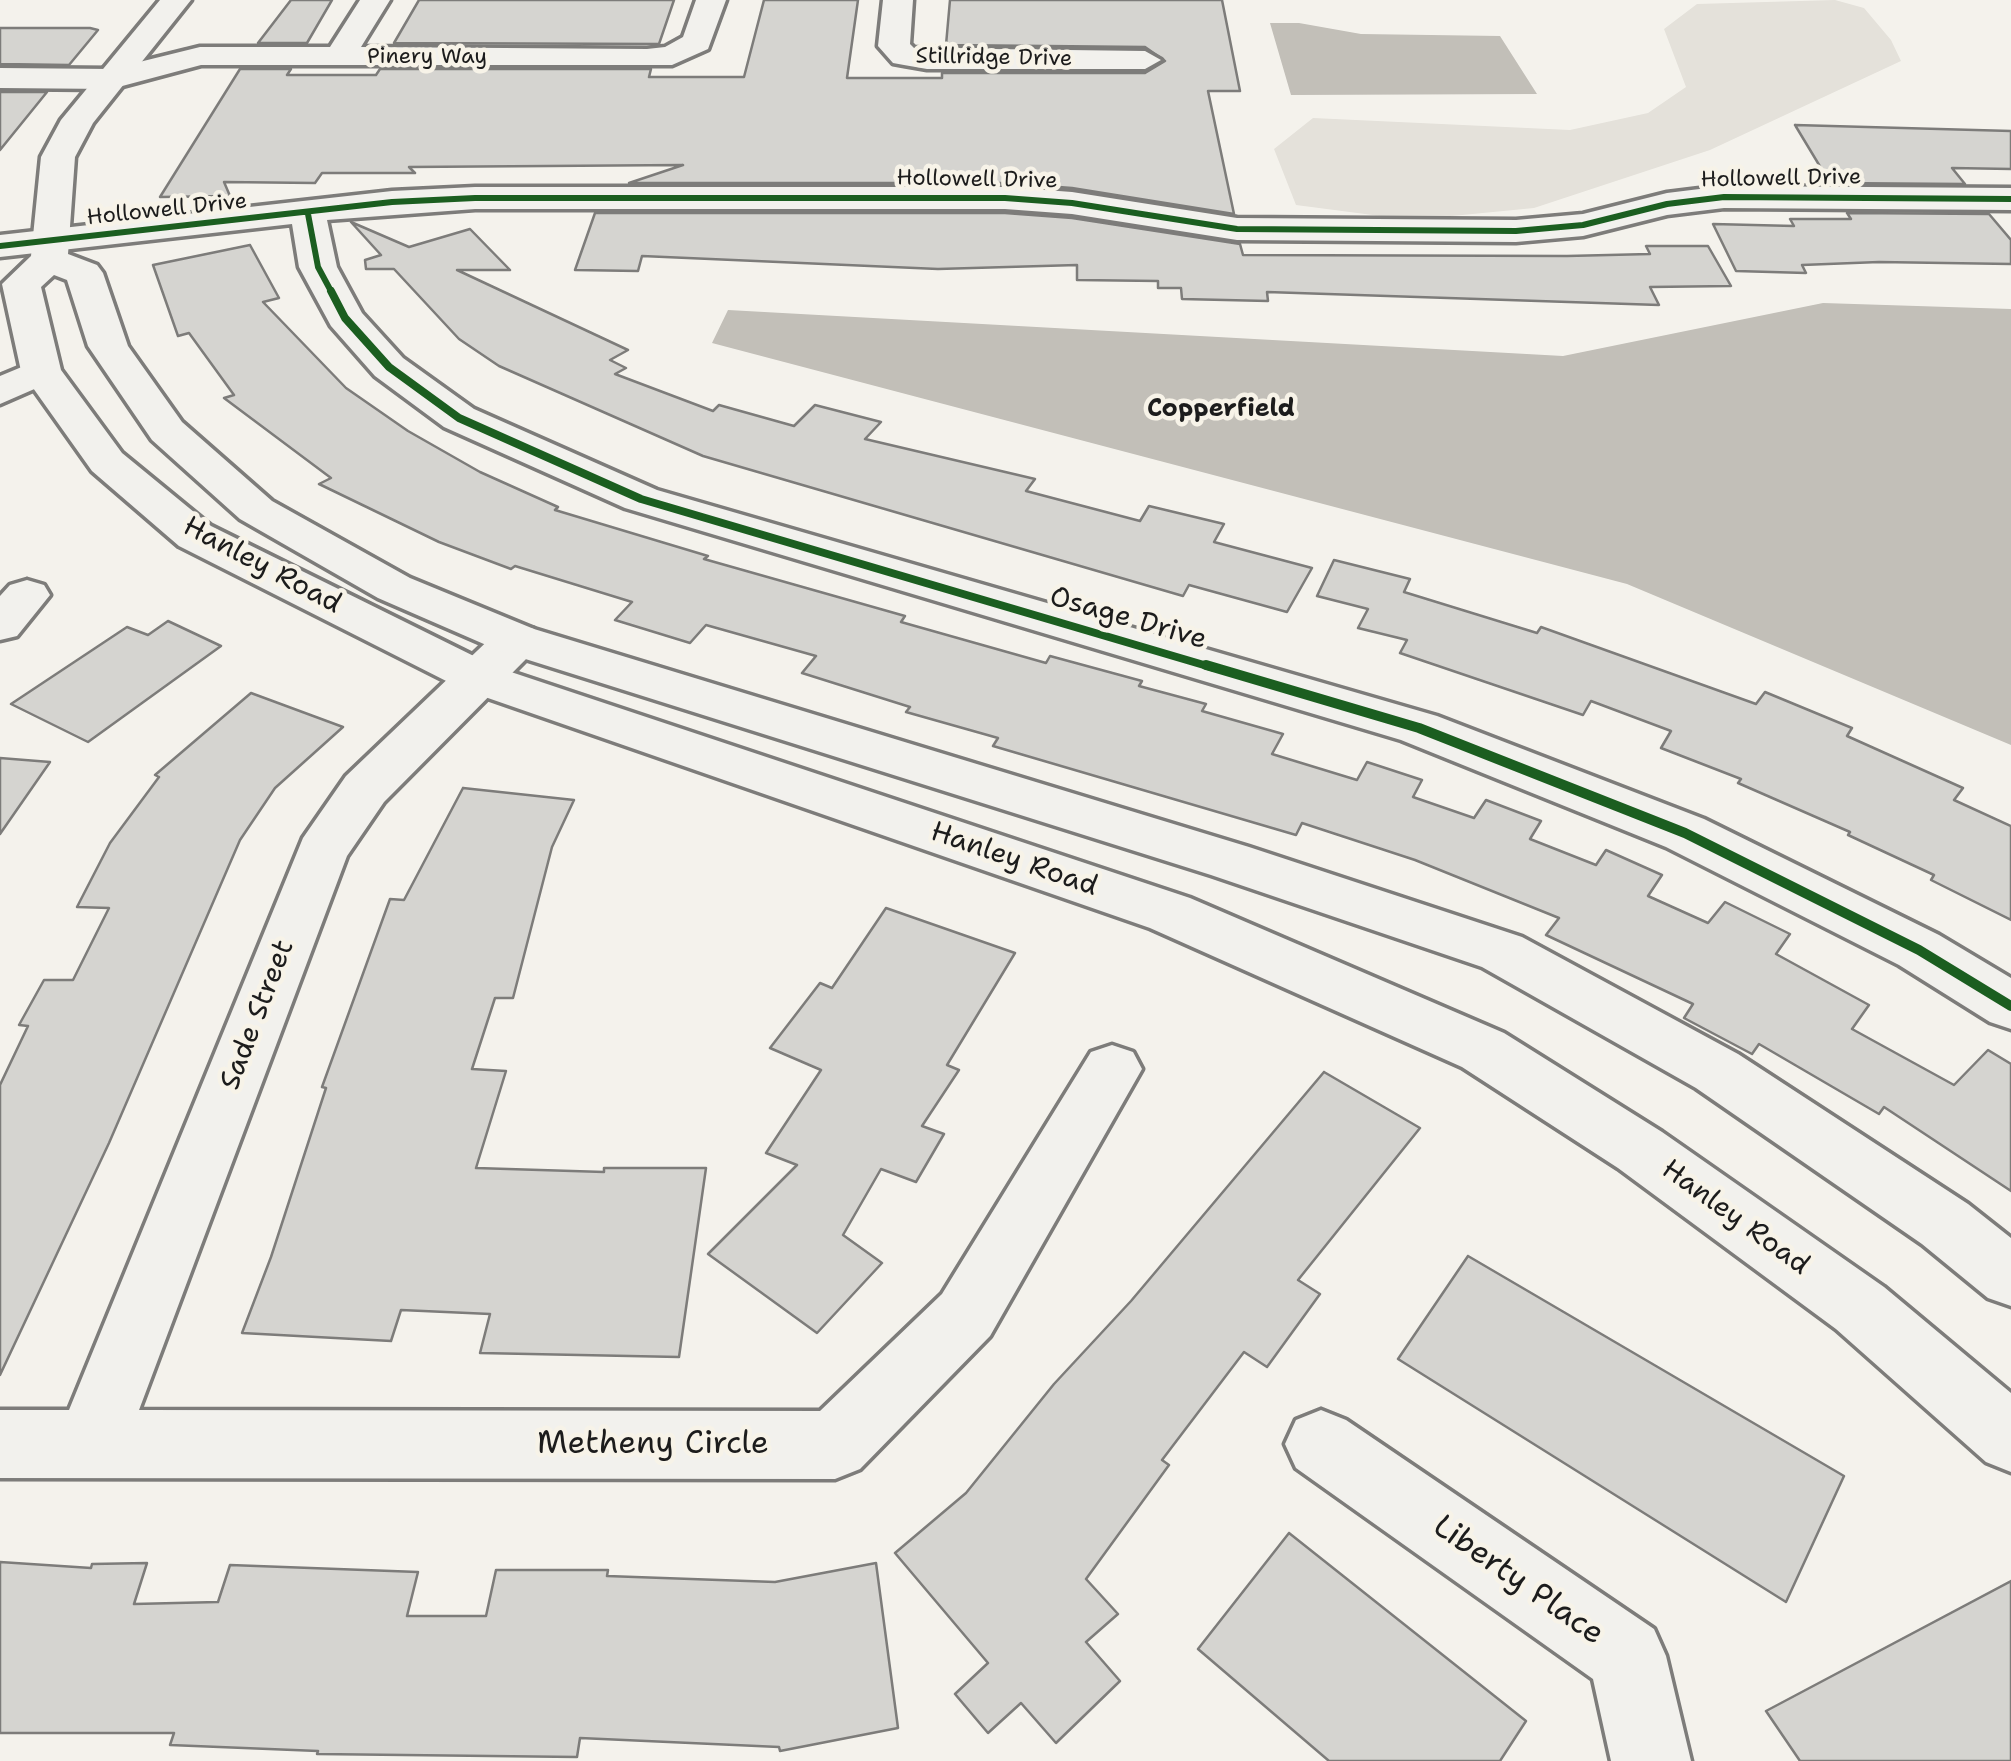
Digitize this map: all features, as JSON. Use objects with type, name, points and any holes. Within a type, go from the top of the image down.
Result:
[{"type":"street","points":[[33,250],[58,157],[78,120],[176,0]]},
{"type":"street","points":[[340,56],[375,0]]},
{"type":"street","name":"Pinery Way","points":[[0,78],[111,78],[200,56],[672,56],[697,42],[711,0]]},
{"type":"street","name":"Stillridge Drive","points":[[898,0],[894,46],[904,56],[927,60],[1144,60]]},
{"type":"street","name":"Hollowell Drive","points":[[33,250],[308,214],[475,198],[1005,198],[1072,203],[1237,229],[1516,231],[1583,225],[1667,204],[1724,197],[2011,199]]},
{"type":"street","name":"Osage Drive","points":[[308,214],[318,268],[344,318],[390,368],[459,418],[641,498],[1418,728],[1686,833],[1918,950],[2011,1006]]},
{"type":"street","name":"Hanley Road","points":[[2011,1277],[1945,1224],[1717,1070],[1502,952],[1230,861],[498,659],[394,588],[256,510],[167,431],[108,346],[84,273],[33,250],[21,284],[21,382],[195,536],[498,659],[1170,912],[1483,1050],[1640,1150],[1860,1308],[2011,1438]]},
{"type":"street","name":"Sade Street","points":[[90,1446],[322,852],[365,789],[498,659]]},
{"type":"street","name":"Metheny Circle","points":[[0,1444],[835,1445],[966,1315],[1112,1069]]},
{"type":"street","name":"Liberty Place","points":[[1321,1444],[1628,1656],[1651,1761]]},
{"type":"shaded area","points":[[1835,0],[1864,8],[1891,40],[1901,61],[1710,150],[1534,208],[1411,220],[1296,205],[1274,149],[1313,118],[1570,130],[1648,113],[1686,87],[1664,29],[1697,4]]},
{"type":"shaded area","points":[[1270,23],[1299,23],[1361,34],[1500,36],[1537,94],[1291,95]]},
{"type":"shaded area","points":[[1823,303],[2011,309],[2011,745],[1627,584],[712,343],[728,310],[1563,356]]},
{"type":"building","points":[[291,0],[332,0],[307,43],[258,43]]},
{"type":"building","points":[[419,0],[674,0],[659,44],[394,43]]},
{"type":"building","points":[[764,0],[858,0],[847,78],[942,78],[942,73],[1145,73],[1165,61],[1145,47],[946,45],[950,0],[1222,0],[1240,91],[1208,91],[1234,214],[1072,188],[1005,183],[629,183],[683,165],[409,167],[415,173],[322,173],[315,183],[224,182],[230,196],[160,197],[240,69],[291,69],[287,75],[376,75],[380,69],[651,69],[649,77],[744,77]]},
{"type":"building","points":[[0,28],[98,30],[69,65],[0,64]]},
{"type":"building","points":[[0,92],[47,92],[0,150]]},
{"type":"building","points":[[1795,125],[2011,131],[2011,169],[1952,168],[1965,184],[1830,183]]},
{"type":"building","points":[[595,213],[1005,213],[1072,218],[1240,244],[1243,255],[1567,256],[1650,254],[1646,246],[1708,246],[1731,286],[1650,287],[1659,305],[1267,292],[1268,301],[1182,299],[1181,288],[1158,288],[1158,281],[1077,280],[1077,265],[938,269],[642,256],[638,271],[575,270]]},
{"type":"building","points":[[1847,213],[1989,214],[2011,240],[2011,264],[1879,262],[1802,265],[1806,273],[1736,271],[1713,224],[1794,226],[1790,219],[1851,219]]},
{"type":"building","points":[[351,222],[409,247],[470,229],[510,270],[457,270],[628,350],[610,360],[626,368],[615,374],[713,411],[719,405],[794,426],[815,405],[881,422],[865,439],[1035,479],[1026,491],[1140,521],[1149,506],[1224,524],[1214,542],[1312,568],[1287,612],[1189,585],[1183,596],[703,456],[499,366],[459,339],[394,269],[366,269],[365,260],[381,255]]},
{"type":"building","points":[[250,245],[279,298],[263,302],[346,388],[408,431],[480,472],[558,507],[555,510],[708,556],[704,559],[905,616],[901,622],[1046,663],[1050,656],[1142,681],[1139,686],[1206,704],[1202,711],[1283,734],[1272,754],[1357,780],[1367,762],[1422,780],[1413,797],[1474,818],[1486,800],[1541,821],[1530,839],[1596,865],[1606,850],[1662,875],[1648,896],[1708,923],[1725,902],[1790,934],[1776,954],[1869,1005],[1852,1029],[1954,1085],[1988,1050],[2011,1064],[2011,1191],[1884,1107],[1879,1114],[1759,1044],[1752,1054],[1684,1018],[1693,1004],[1546,935],[1559,918],[1415,860],[1302,823],[1296,835],[993,746],[998,738],[906,712],[910,707],[802,673],[816,656],[706,625],[690,643],[615,620],[632,602],[515,566],[511,569],[439,542],[319,484],[331,478],[224,398],[234,395],[189,333],[178,336],[153,265]]},
{"type":"building","points":[[1334,560],[1410,579],[1404,592],[1537,633],[1541,627],[1756,704],[1765,692],[1852,728],[1847,736],[1963,788],[1954,800],[2011,826],[2011,920],[1931,880],[1934,875],[1848,835],[1850,832],[1738,783],[1741,779],[1661,748],[1671,731],[1591,701],[1583,715],[1400,653],[1407,640],[1358,628],[1368,609],[1317,596]]},
{"type":"building","points":[[168,621],[221,646],[88,742],[11,704],[127,627],[148,635]]},
{"type":"building","points":[[251,693],[343,727],[275,788],[240,840],[109,1143],[0,1375],[0,1085],[28,1026],[19,1025],[44,980],[73,980],[109,908],[77,907],[110,843],[159,777],[155,775]]},
{"type":"building","points":[[0,758],[50,762],[0,834]]},
{"type":"building","points":[[463,788],[574,800],[552,847],[513,998],[495,998],[472,1069],[506,1071],[476,1168],[604,1172],[604,1168],[706,1168],[679,1357],[480,1353],[490,1314],[401,1310],[391,1341],[242,1333],[326,1088],[322,1087],[390,899],[404,900]]},
{"type":"building","points":[[886,908],[1015,953],[947,1065],[959,1070],[922,1126],[944,1134],[916,1182],[881,1169],[843,1235],[882,1263],[817,1333],[708,1254],[797,1165],[766,1153],[821,1070],[770,1048],[820,983],[832,988]]},
{"type":"building","points":[[1324,1072],[1420,1128],[1298,1280],[1320,1294],[1267,1367],[1244,1352],[1162,1460],[1169,1465],[1086,1579],[1118,1614],[1086,1642],[1120,1681],[1056,1743],[1021,1703],[988,1733],[955,1694],[988,1663],[895,1553],[966,1493],[1054,1384],[1131,1301]]},
{"type":"building","points":[[1468,1256],[1844,1476],[1786,1602],[1398,1359]]},
{"type":"building","points":[[1289,1533],[1526,1721],[1500,1761],[1329,1761],[1198,1649]]},
{"type":"building","points":[[0,1562],[91,1568],[92,1564],[147,1563],[134,1604],[218,1602],[230,1565],[418,1572],[407,1616],[486,1616],[496,1570],[608,1570],[607,1576],[775,1582],[876,1563],[898,1728],[780,1751],[779,1747],[580,1738],[577,1757],[317,1754],[318,1751],[170,1745],[174,1733],[0,1733]]},
{"type":"building","points":[[2011,1581],[2011,1761],[1800,1761],[1766,1711]]},
{"type":"cycle path","points":[[0,246],[392,202],[475,198],[1005,198],[1072,203],[1237,229],[1516,231],[1583,225],[1667,204],[1724,197],[2011,199]]},
{"type":"cycle path","points":[[308,214],[318,267],[345,318],[389,367],[459,418],[641,499],[1419,728],[1685,833],[1919,950],[2011,1006]]},
{"type":"district","name":"Copperfield","points":[[1221,409]]}]
